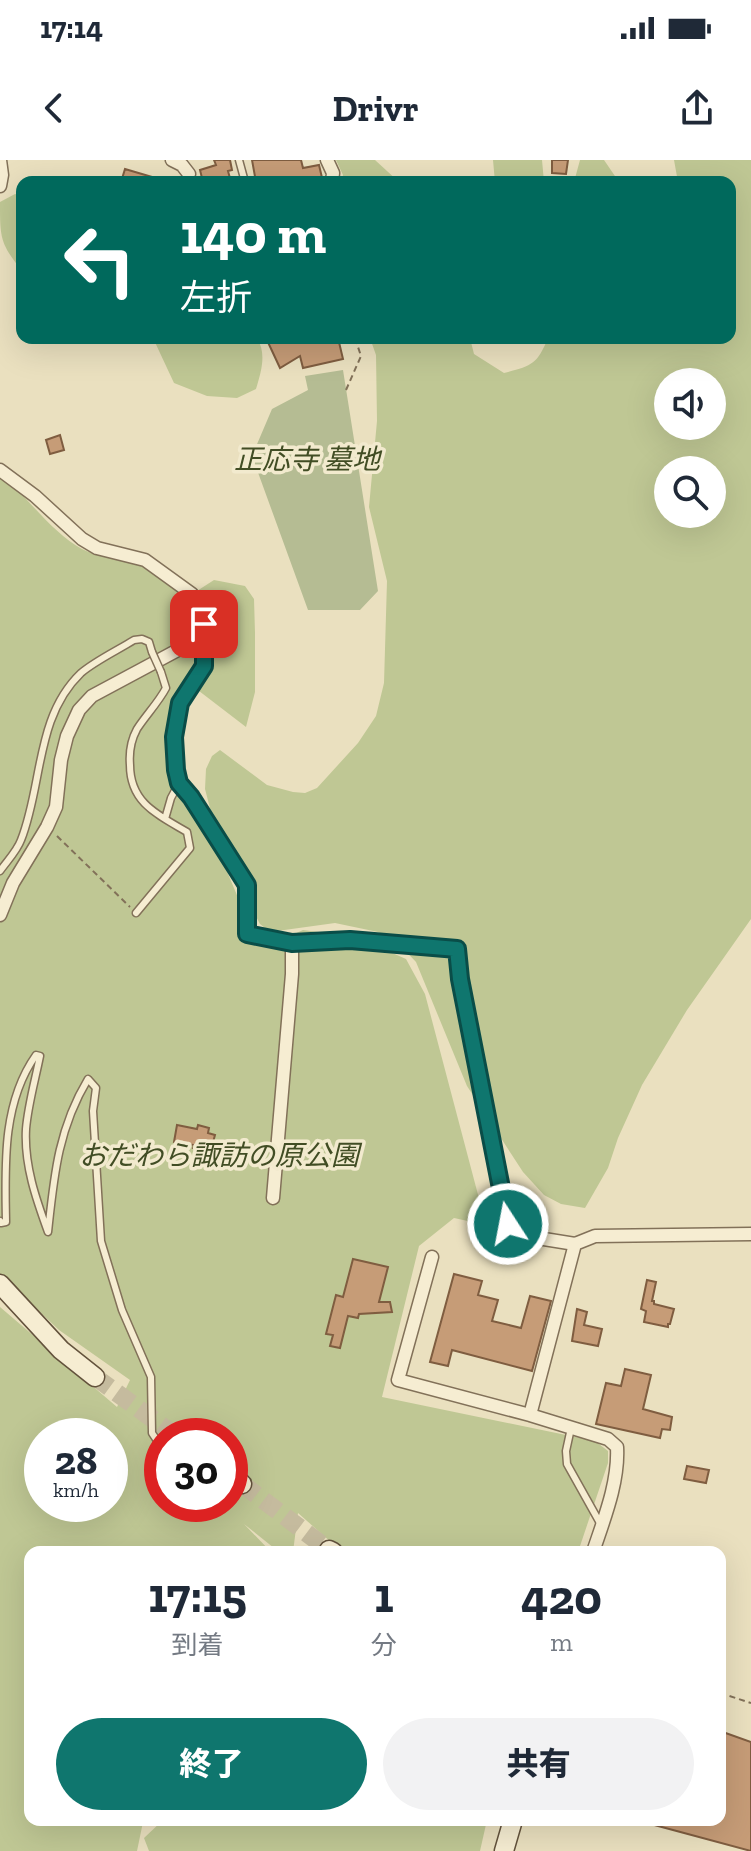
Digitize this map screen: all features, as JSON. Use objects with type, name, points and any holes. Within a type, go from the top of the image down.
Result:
[{"type":"street","points":[[0,160],[0,186]]},
{"type":"street","points":[[0,470],[35,496],[82,539],[97,548],[145,560],[192,594],[204,624],[204,666],[180,703],[174,737],[176,770],[179,783],[247,885],[247,934],[292,943],[350,940],[457,949],[460,979],[508,1224],[519,1235],[575,1244],[595,1236],[751,1234]]},
{"type":"street","points":[[0,915],[13,883],[56,807],[61,760],[67,736],[79,710],[92,696],[204,636]]},
{"type":"street","points":[[273,1198],[292,943]]},
{"type":"street","points":[[530,1415],[575,1244]]},
{"type":"street","points":[[432,1257],[398,1380],[608,1439],[617,1447],[618,1462],[595,1546]]},
{"type":"street","points":[[0,1284],[61,1350],[95,1377]]},
{"type":"street","points":[[504,1851],[511,1826]]},
{"type":"lane","points":[[0,871],[20,844],[30,813],[46,734],[55,709],[82,672],[134,640],[142,639],[149,642],[166,688],[136,731],[129,753],[130,777],[138,799],[187,832],[190,848],[136,913]]},
{"type":"lane","points":[[165,819],[179,783]]},
{"type":"lane","points":[[0,1221],[6,1222],[8,1128],[19,1084],[36,1055],[40,1056],[26,1130],[27,1160],[48,1232],[55,1171],[63,1135],[74,1102],[88,1079],[96,1088],[93,1111],[101,1241],[122,1310],[151,1377],[152,1418]]},
{"type":"lane","points":[[571,1428],[566,1451],[567,1464],[602,1526]]},
{"type":"path","points":[[346,390],[361,356],[357,344]]},
{"type":"path","points":[[47,827],[136,913]]},
{"type":"path","points":[[726,1695],[751,1703]]},
{"type":"green space","points":[[336,160],[375,160],[392,176],[343,176]]},
{"type":"green space","points":[[493,160],[542,160],[543,176],[494,176]]},
{"type":"green space","points":[[580,160],[604,160],[615,176],[576,176]]},
{"type":"green space","points":[[674,160],[751,160],[751,919],[687,1010],[642,1085],[608,1168],[585,1208],[561,1204],[544,1195],[523,1172],[467,1086],[416,962],[396,941],[378,932],[335,923],[270,932],[260,924],[211,812],[205,789],[206,769],[212,756],[220,750],[267,785],[305,793],[317,788],[358,743],[376,716],[384,683],[387,581],[369,507],[377,421],[376,355],[372,344],[472,344],[474,354],[504,373],[536,359],[545,344],[736,344],[736,176],[677,176]]},
{"type":"green space","points":[[16,194],[16,263],[3,240],[0,202]]},
{"type":"green space","points":[[156,344],[260,344],[261,370],[256,389],[237,398],[207,396],[174,383]]},
{"type":"green space","name":"正応寺 墓地","points":[[343,370],[378,591],[360,610],[308,610],[252,456],[272,409],[308,390],[305,376]]},
{"type":"green space","name":"おだわら諏訪の原公園","points":[[0,474],[71,542],[93,554],[124,559],[145,567],[186,598],[214,580],[245,586],[254,599],[255,633],[255,692],[246,727],[186,681],[174,705],[178,755],[255,938],[281,940],[303,930],[356,937],[406,959],[425,994],[486,1225],[454,1218],[419,1246],[382,1397],[595,1441],[608,1451],[608,1463],[580,1546],[338,1546],[298,1513],[294,1546],[272,1546],[244,1524],[265,1546],[24,1546],[24,1826],[142,1826],[137,1851],[0,1851],[0,1307],[117,1407],[130,1380],[59,1330],[0,1274]]},
{"type":"green space","points":[[157,1826],[486,1826],[480,1851],[149,1851],[144,1838]]},
{"type":"building","points":[[214,160],[230,160],[229,176],[202,176],[200,170],[216,165]]},
{"type":"building","points":[[252,160],[301,160],[303,168],[319,165],[322,176],[255,176]]},
{"type":"building","points":[[552,160],[568,160],[566,174],[552,173]]},
{"type":"building","points":[[125,169],[149,176],[123,176]]},
{"type":"building","points":[[269,344],[339,344],[343,359],[303,368],[300,356],[280,368]]},
{"type":"building","points":[[60,435],[64,450],[50,454],[46,440]]},
{"type":"building","points":[[177,1125],[209,1128],[208,1133],[215,1135],[212,1146],[207,1146],[206,1151],[193,1148],[194,1145],[174,1142]]},
{"type":"building","points":[[353,1259],[388,1267],[379,1302],[390,1302],[392,1312],[359,1314],[358,1318],[348,1316],[340,1348],[330,1346],[333,1335],[326,1334],[336,1295],[343,1297]]},
{"type":"building","points":[[454,1274],[482,1281],[478,1295],[498,1300],[492,1321],[521,1328],[530,1296],[551,1301],[532,1371],[452,1350],[448,1366],[430,1362]]},
{"type":"building","points":[[647,1280],[656,1282],[654,1304],[674,1309],[668,1327],[644,1322],[646,1311],[641,1309]]},
{"type":"building","points":[[577,1309],[587,1312],[584,1325],[602,1329],[598,1346],[572,1341]]},
{"type":"building","points":[[625,1369],[651,1375],[643,1409],[672,1417],[670,1430],[662,1429],[660,1438],[596,1424],[606,1383],[621,1386]]},
{"type":"building","points":[[687,1466],[709,1470],[706,1483],[684,1479]]},
{"type":"building","points":[[726,1733],[751,1742],[751,1851],[658,1826],[726,1826]]},
{"type":"tunnel","points":[[95,1377],[151,1418]]},
{"type":"tunnel","points":[[248,1489],[324,1546]]},
{"type":"route","points":[[204,624],[204,666],[180,703],[174,737],[176,770],[179,783],[247,885],[247,934],[292,943],[350,940],[457,949],[460,979],[508,1224]]}]
